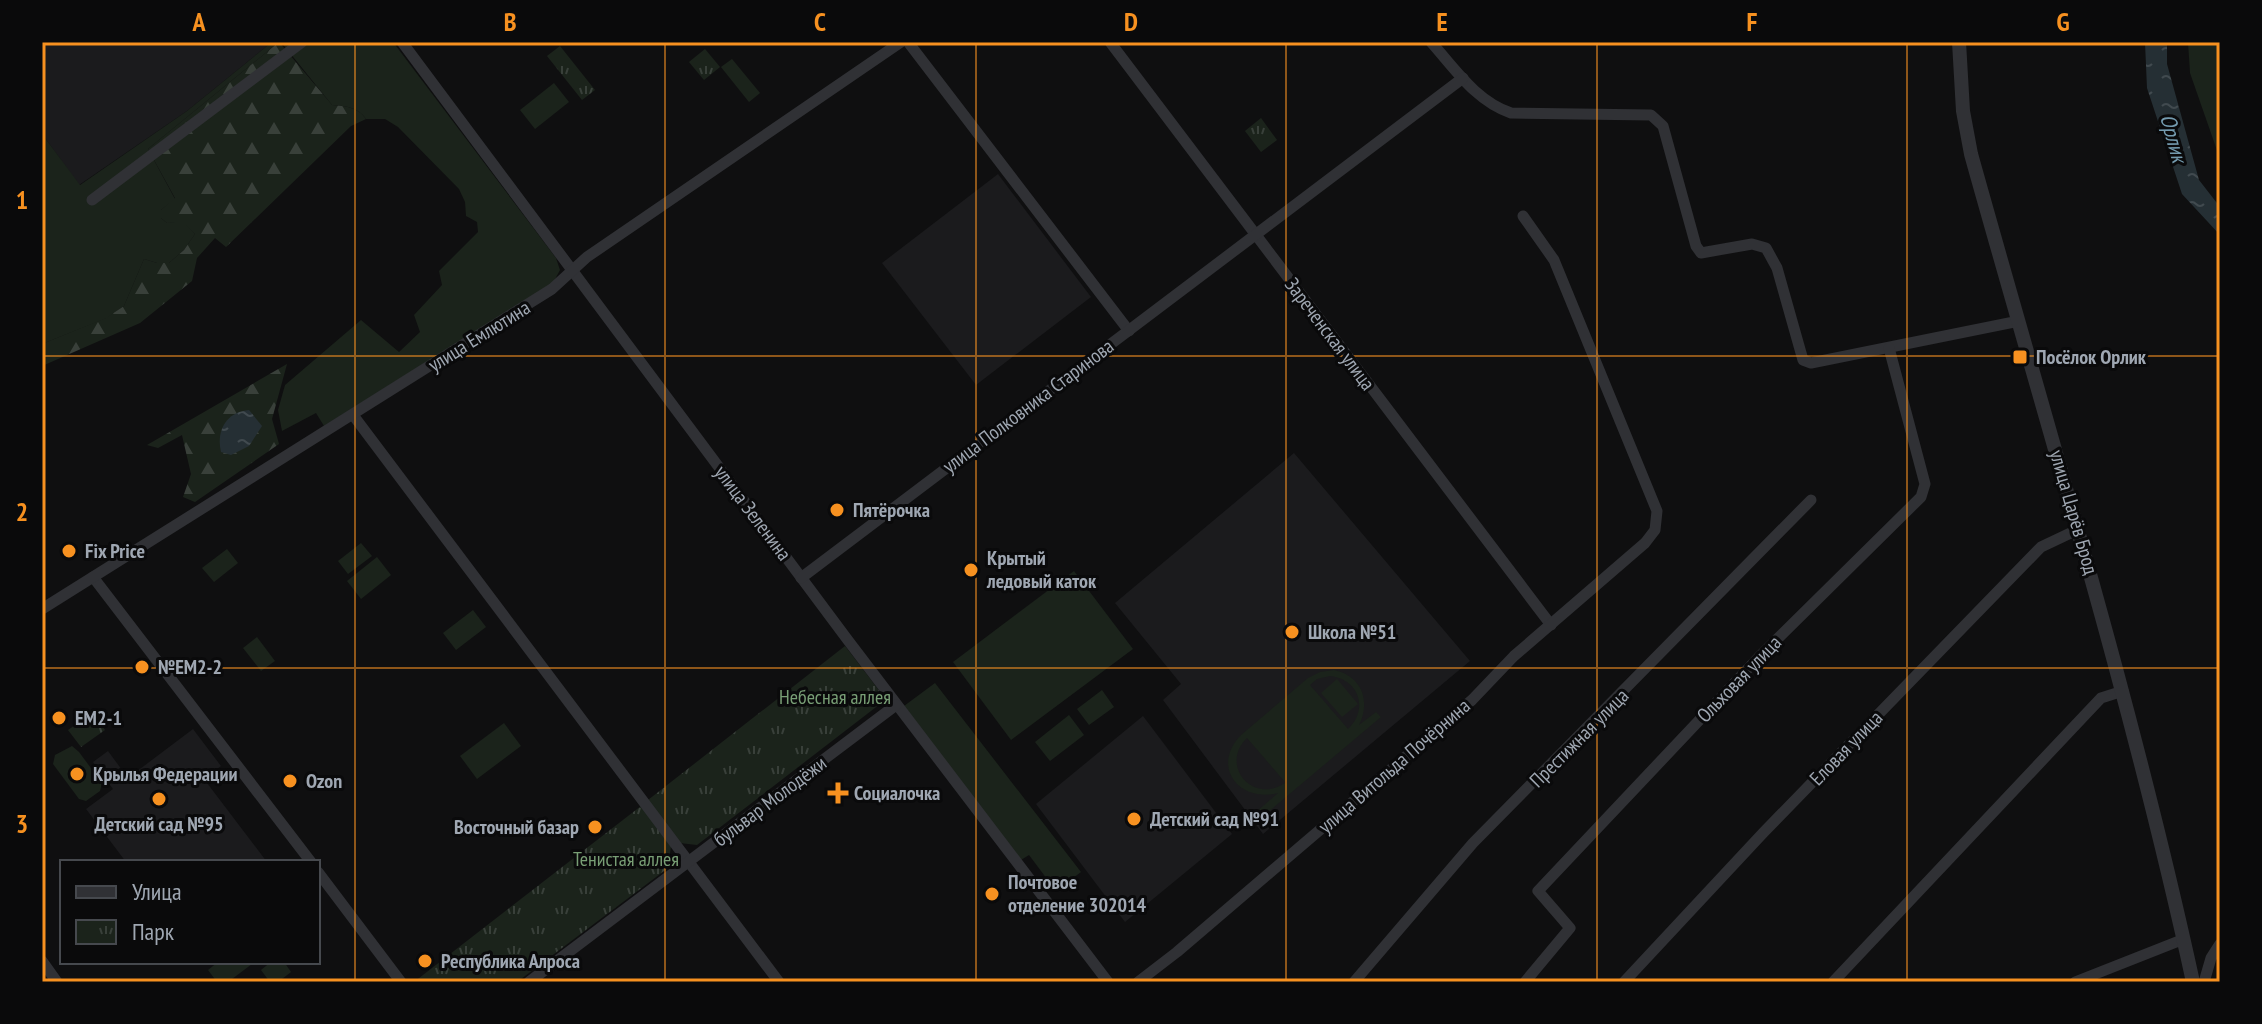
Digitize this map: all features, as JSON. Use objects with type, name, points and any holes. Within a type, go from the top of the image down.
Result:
[{"type":"street","points":[[92,200],[302,42]]},
{"type":"street","name":"улица Зеленина","points":[[402,42],[896,705],[1108,982]]},
{"type":"street","name":"улица Емлютина","points":[[42,609],[552,289],[587,257],[901,42]]},
{"type":"street","points":[[908,42],[1129,331]]},
{"type":"street","name":"Зареченская улица","points":[[1110,42],[1551,625]]},
{"type":"street","points":[[1431,42],[1479,96],[1493,107],[1511,113],[1651,115],[1663,126],[1696,246],[1701,253],[1752,244],[1766,248],[1777,268],[1803,360],[1811,363],[2019,321]]},
{"type":"street","name":"улица Царёв Брод","points":[[1959,42],[1960,92],[1966,129],[2123,691],[2193,982]]},
{"type":"street","name":"улица Полковника Старинова","points":[[801,578],[1463,78]]},
{"type":"street","name":"улица Витольда Почёрнина","points":[[1138,982],[1472,700],[1514,656],[1645,543],[1655,530],[1657,521],[1653,501],[1554,260],[1523,216]]},
{"type":"street","name":"Ольховая улица","points":[[1525,982],[1570,928],[1538,891],[1759,657],[1921,497],[1925,484],[1889,348]]},
{"type":"street","points":[[353,415],[779,982]]},
{"type":"street","name":"Престижная улица","points":[[1354,982],[1473,843],[1811,500]]},
{"type":"street","name":"Еловая улица","points":[[1624,982],[1763,833],[2041,547],[2079,529]]},
{"type":"street","points":[[93,577],[309,860]]},
{"type":"street","points":[[1833,982],[2101,698],[2123,691]]},
{"type":"street","name":"бульвар Молодёжи","points":[[529,982],[896,705]]},
{"type":"street","points":[[320,875],[401,982]]},
{"type":"street","points":[[2075,982],[2184,939]]},
{"type":"street","points":[[2204,982],[2211,958],[2220,944]]},
{"type":"street","points":[[42,961],[57,982]]},
{"type":"shaded area","points":[[42,42],[272,42],[187,111],[79,185],[42,134]]},
{"type":"shaded area","points":[[998,174],[1091,297],[976,385],[882,263]]},
{"type":"shaded area","name":"Школа №51","points":[[1294,453],[1470,661],[1263,834],[1163,700],[1181,684],[1115,603]]},
{"type":"shaded area","name":"Детский сад №91","points":[[1143,716],[1232,834],[1125,922],[1036,804]]},
{"type":"shaded area","name":"Детский сад №95","points":[[193,729],[221,766],[204,779],[265,860],[124,860],[86,809],[113,789],[93,762],[108,751],[128,778]]},
{"type":"green space","points":[[272,42],[279,42],[148,149],[175,199],[161,210],[161,218],[167,223],[183,221],[195,234],[184,250],[169,263],[144,259],[124,306],[107,318],[42,344],[42,134],[80,185],[187,111]]},
{"type":"green space","points":[[279,42],[332,105],[355,110],[366,119],[351,126],[226,247],[215,238],[197,258],[192,281],[140,323],[42,366],[42,344],[106,318],[124,306],[144,259],[169,263],[184,250],[195,234],[183,222],[167,223],[161,218],[161,210],[175,198],[148,149]]},
{"type":"green space","points":[[281,42],[393,42],[556,258],[560,270],[553,283],[324,426],[316,413],[282,431],[278,410],[285,385],[361,320],[399,352],[420,332],[414,315],[442,285],[439,271],[478,232],[477,222],[466,216],[465,202],[459,189],[398,127],[385,119],[366,119],[355,110],[332,105]]},
{"type":"green space","points":[[2188,42],[2220,42],[2220,159],[2190,73]]},
{"type":"green space","points":[[560,46],[595,90],[582,100],[547,56]]},
{"type":"green space","points":[[705,49],[720,67],[704,80],[689,62]]},
{"type":"green space","points":[[732,59],[760,93],[749,102],[721,67]]},
{"type":"green space","points":[[554,83],[569,102],[535,129],[520,110]]},
{"type":"green space","points":[[1261,118],[1277,140],[1261,152],[1245,131]]},
{"type":"green space","points":[[287,364],[272,419],[279,444],[195,502],[183,497],[191,474],[182,435],[158,448],[147,445]]},
{"type":"green space","points":[[361,543],[372,556],[348,574],[338,561]]},
{"type":"green space","points":[[227,549],[238,563],[214,582],[202,568]]},
{"type":"green space","points":[[377,557],[391,575],[361,599],[347,581]]},
{"type":"green space","points":[[1074,571],[1133,649],[1011,740],[953,662]]},
{"type":"green space","points":[[473,610],[486,627],[456,650],[443,633]]},
{"type":"green space","points":[[257,637],[275,661],[261,671],[243,648]]},
{"type":"green space","name":"Небесная аллея","points":[[845,646],[878,689],[880,704],[697,845],[680,843],[648,800]]},
{"type":"green space","points":[[1334,670],[1344,673],[1357,684],[1364,699],[1359,725],[1376,712],[1381,717],[1261,818],[1256,812],[1278,793],[1252,793],[1234,780],[1228,759],[1232,747],[1241,735],[1308,678]],"holes":[[[1330,676],[1348,683],[1358,696],[1358,713],[1348,729],[1310,685],[1317,679]],[[1247,738],[1285,782],[1285,783],[1262,789],[1244,779],[1238,770],[1237,760],[1239,749]]]},
{"type":"green space","points":[[1337,679],[1358,704],[1342,717],[1321,693]]},
{"type":"green space","points":[[935,683],[1081,872],[1056,891],[1029,855],[1021,860],[904,706]]},
{"type":"green space","points":[[1102,690],[1114,707],[1089,725],[1077,709]]},
{"type":"green space","points":[[92,713],[105,730],[81,747],[68,730]]},
{"type":"green space","points":[[1069,715],[1084,735],[1050,761],[1035,742]]},
{"type":"green space","points":[[504,723],[521,746],[477,779],[460,756]]},
{"type":"green space","name":"Крылья Федерации","points":[[72,746],[102,783],[100,791],[86,801],[79,799],[53,764],[55,755]]},
{"type":"green space","name":"Тенистая аллея","points":[[641,806],[671,846],[668,868],[517,982],[414,982]]},
{"type":"green space","points":[[216,964],[252,964],[228,982],[217,982],[208,970]]},
{"type":"green space","points":[[268,964],[285,964],[291,972],[278,982],[270,982],[261,970]]},
{"type":"water","name":"Орлик","points":[[2145,42],[2167,42],[2167,64],[2199,180],[2220,207],[2220,235],[2182,194],[2147,88]]},
{"type":"water","points":[[249,410],[262,426],[249,446],[231,455],[221,452],[220,437],[224,424],[234,414]]},
{"type":"place","name":"Посёлок Орлик","points":[[2020,357]]},
{"type":"place","name":"Пятёрочка","points":[[837,510]]},
{"type":"place","name":"Fix Price","points":[[69,551]]},
{"type":"place","name":"Крытый ледовый каток","points":[[971,570]]},
{"type":"place","name":"Школа №51","points":[[1292,632]]},
{"type":"place","name":"№ЕМ2-2","points":[[142,667]]},
{"type":"place","name":"ЕМ2-1","points":[[59,718]]},
{"type":"place","name":"Крылья Федерации","points":[[77,774]]},
{"type":"place","name":"Ozon","points":[[290,781]]},
{"type":"place","name":"Социалочка","points":[[838,793]]},
{"type":"place","name":"Детский сад №95","points":[[159,799]]},
{"type":"place","name":"Детский сад №91","points":[[1134,819]]},
{"type":"place","name":"Восточный базар","points":[[595,827]]},
{"type":"place","name":"Почтовое отделение 302014","points":[[992,894]]},
{"type":"place","name":"Республика Алроса","points":[[425,961]]}]
